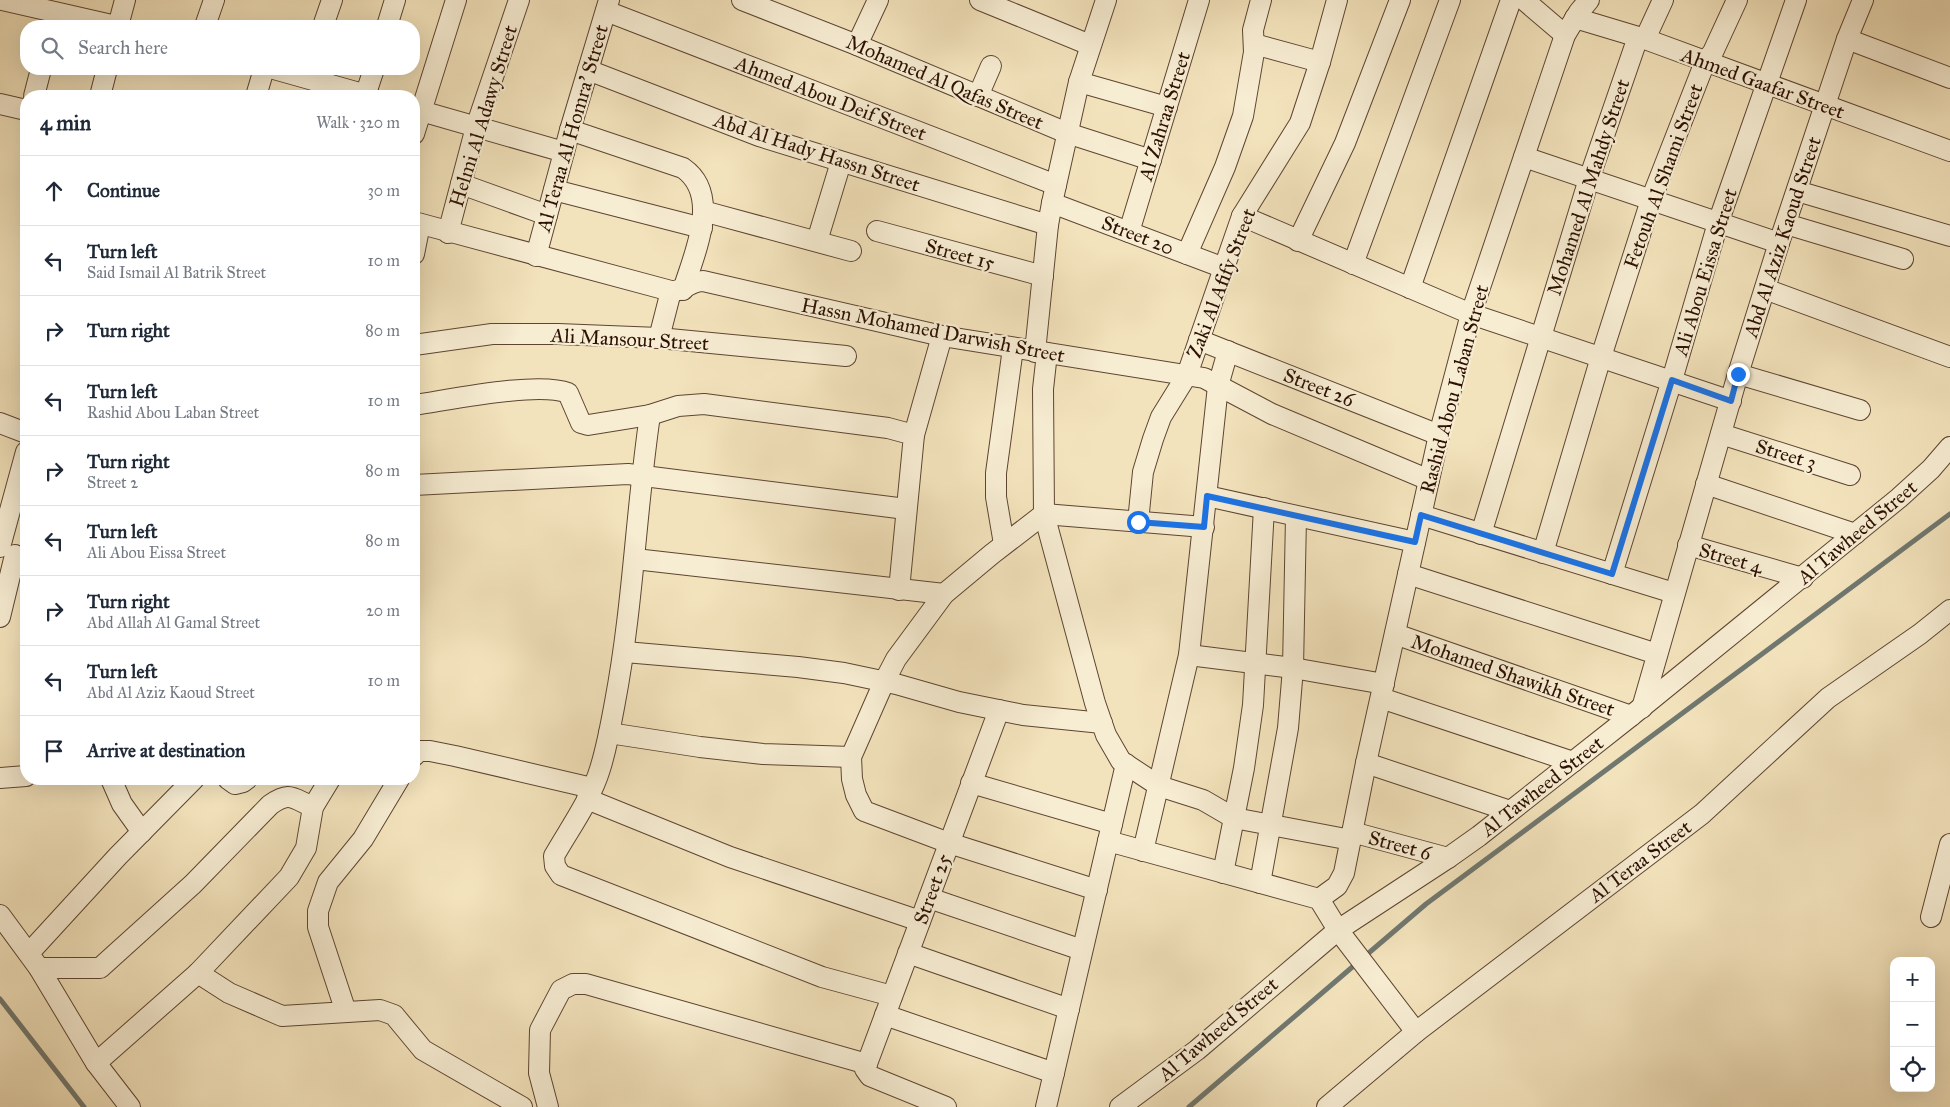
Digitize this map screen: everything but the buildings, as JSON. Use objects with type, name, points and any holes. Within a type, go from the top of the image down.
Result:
[{"type":"street","points":[[2,0],[30,3],[54,19]]},
{"type":"street","points":[[119,20],[125,0]]},
{"type":"street","points":[[207,20],[214,0]]},
{"type":"street","points":[[325,20],[332,0]]},
{"type":"street","points":[[389,20],[395,0]]},
{"type":"street","points":[[420,102],[456,0]]},
{"type":"street","name":"Helmi Al Adawy Street","points":[[448,233],[476,127],[519,0]]},
{"type":"street","name":"Mohamed Al Qafas Street","points":[[742,0],[857,45],[1067,133],[1151,160]]},
{"type":"street","points":[[857,45],[878,0]]},
{"type":"street","points":[[980,0],[1090,45]]},
{"type":"street","points":[[1046,1107],[1126,764],[1122,761],[1106,735],[1092,694],[1044,514],[1044,389],[1041,352],[1043,276],[1048,225],[1079,82],[1106,0]]},
{"type":"street","name":"Al Zahraa Street","points":[[1128,232],[1199,0]]},
{"type":"street","points":[[1187,254],[1225,168],[1243,116],[1254,52],[1253,30],[1261,0]]},
{"type":"street","name":"Zaki Al Afify Street","points":[[1138,522],[1143,472],[1152,439],[1162,417],[1187,375],[1242,216],[1300,123],[1320,62],[1337,0]]},
{"type":"street","points":[[1298,241],[1345,143],[1400,0]]},
{"type":"street","points":[[1353,264],[1450,0]]},
{"type":"street","points":[[1410,288],[1511,0]]},
{"type":"street","points":[[1524,0],[1576,13]]},
{"type":"street","name":"Mohamed Al Mahdy Street","points":[[1481,534],[1589,179],[1642,38],[1663,0]]},
{"type":"street","name":"Fetouh Al Shami Street","points":[[1543,553],[1601,358],[1651,200],[1705,62],[1711,56],[1737,0]]},
{"type":"street","name":"Ali Abou Eissa Street","points":[[1612,574],[1718,223],[1796,0]]},
{"type":"street","name":"Abd Al Aziz Kaoud Street","points":[[1636,712],[1657,654],[1738,374],[1779,243],[1847,39],[1863,0]]},
{"type":"street","name":"Al Teraa Al Homra' Street","points":[[536,256],[570,130],[608,6]]},
{"type":"street","name":"Ahmed Abou Deif Street","points":[[608,6],[1054,194]]},
{"type":"street","name":"Ahmed Gaafar Street","points":[[1576,13],[1950,151]]},
{"type":"street","name":"Rashid Abou Laban Street","points":[[1319,900],[1341,881],[1429,480],[1471,314],[1524,157],[1576,13]]},
{"type":"street","points":[[1847,39],[1950,78]]},
{"type":"street","points":[[1254,44],[1320,62]]},
{"type":"street","points":[[978,96],[991,66]]},
{"type":"street","name":"Abd Al Hady Hassn Street","points":[[588,70],[734,128],[1048,225]]},
{"type":"street","points":[[36,90],[39,75]]},
{"type":"street","points":[[102,90],[105,75]]},
{"type":"street","points":[[258,90],[262,75]]},
{"type":"street","points":[[313,75],[352,90]]},
{"type":"street","points":[[369,90],[372,75]]},
{"type":"street","points":[[1079,82],[1167,107]]},
{"type":"street","points":[[0,104],[20,109]]},
{"type":"street","points":[[420,111],[564,152]]},
{"type":"street","points":[[570,130],[683,168],[696,179],[700,187],[703,220],[659,338]]},
{"type":"street","points":[[1524,157],[1779,243]]},
{"type":"street","points":[[817,242],[842,162]]},
{"type":"street","points":[[461,184],[547,215]]},
{"type":"street","points":[[554,190],[817,242],[851,251]]},
{"type":"street","points":[[1797,191],[1950,236]]},
{"type":"street","name":"Street 20","points":[[1054,194],[1128,232],[1224,268]]},
{"type":"street","points":[[1242,216],[1471,314],[1731,401]]},
{"type":"street","points":[[420,224],[536,256],[677,290]]},
{"type":"street","points":[[1786,224],[1904,259]]},
{"type":"street","name":"Street 15","points":[[877,231],[1043,276]]},
{"type":"street","name":"Hassn Mohamed Darwish Street","points":[[677,290],[692,282],[703,281],[942,336],[1204,378],[1272,414],[1429,480]]},
{"type":"street","points":[[1765,289],[1949,351]]},
{"type":"street","name":"Ali Mansour Street","points":[[420,344],[474,335],[501,333],[659,338],[846,356]]},
{"type":"street","points":[[899,590],[914,434],[942,336]]},
{"type":"street","name":"Street 26","points":[[1198,340],[1440,434]]},
{"type":"street","points":[[1004,544],[996,496],[996,473],[1013,348]]},
{"type":"street","points":[[1143,852],[1189,655],[1218,386],[1228,351]]},
{"type":"street","points":[[1738,374],[1860,410]]},
{"type":"street","points":[[420,404],[521,390],[559,389],[568,393],[581,423],[588,425],[650,415],[678,406],[704,404],[888,428],[914,434]]},
{"type":"street","points":[[650,415],[641,476],[635,559],[625,652],[609,733],[600,770],[554,856],[555,866],[561,875],[822,977],[1054,1073]]},
{"type":"street","points":[[0,423],[20,431]]},
{"type":"street","name":"Street 3","points":[[1722,434],[1850,475]]},
{"type":"street","name":"Al Tawheed Street","points":[[1120,1107],[1197,1050],[1338,930],[1448,858],[1636,712],[1899,498],[1931,469],[1950,447]]},
{"type":"street","points":[[0,617],[11,552],[13,500],[20,474]]},
{"type":"street","points":[[420,485],[628,474],[906,509]]},
{"type":"street","points":[[1706,484],[1855,534]]},
{"type":"street","points":[[1207,496],[1415,542]]},
{"type":"street","points":[[1223,874],[1249,736],[1256,664],[1264,508]]},
{"type":"street","points":[[1097,890],[950,843],[864,811],[856,795],[852,779],[852,757],[884,682],[896,659],[944,594],[1004,544],[1044,514],[1204,527]]},
{"type":"street","points":[[1421,515],[1674,593]]},
{"type":"street","points":[[1260,883],[1288,728],[1293,668],[1296,517]]},
{"type":"street","name":"Street 4","points":[[1688,546],[1803,578]]},
{"type":"street","points":[[635,559],[944,594]]},
{"type":"street","points":[[1408,574],[1657,654]]},
{"type":"street","name":"Al Teraa Street","points":[[1327,1107],[1416,1032],[1702,814],[1828,698],[1920,634],[1950,610]]},
{"type":"street","name":"Mohamed Shawikh Street","points":[[1395,634],[1636,712]]},
{"type":"street","points":[[625,652],[798,667],[844,673],[959,702],[999,710],[1102,723]]},
{"type":"street","points":[[1189,655],[1293,668],[1382,691],[1573,762]]},
{"type":"street","name":"Street 25","points":[[866,1066],[999,710]]},
{"type":"street","points":[[609,733],[700,747],[763,754],[852,757]]},
{"type":"street","points":[[420,751],[455,756],[589,793],[730,857],[920,921]]},
{"type":"street","points":[[1366,762],[1510,811]]},
{"type":"street","name":"Street 6","points":[[1126,764],[1159,786],[1203,800],[1234,818],[1271,826],[1352,836],[1448,858]]},
{"type":"street","points":[[0,778],[20,776]]},
{"type":"street","points":[[971,783],[1110,833],[1143,852],[1319,900],[1338,930],[1416,1032]]},
{"type":"street","points":[[114,785],[122,804],[142,832]]},
{"type":"street","points":[[34,961],[142,832],[188,785]]},
{"type":"street","points":[[96,1063],[198,974],[290,878],[306,848],[312,807],[326,785]]},
{"type":"street","points":[[346,1012],[318,927],[318,911],[328,882],[363,839],[395,785]]},
{"type":"street","points":[[34,961],[100,968],[193,884],[270,806],[282,797],[288,796],[312,807]]},
{"type":"street","points":[[1931,917],[1950,844]]},
{"type":"street","points":[[929,898],[1082,950]]},
{"type":"street","points":[[0,915],[34,961],[96,1063],[130,1107]]},
{"type":"street","points":[[908,952],[1069,1009]]},
{"type":"street","points":[[198,974],[229,993],[282,1016],[380,1010],[394,1015],[423,1050],[522,1107]]},
{"type":"street","points":[[548,1107],[539,1074],[540,1030],[561,990],[573,984],[586,984],[866,1066],[870,1076],[946,1107]]},
{"type":"waterway","points":[[1364,957],[1426,904],[1950,514]]},
{"type":"waterway","points":[[1189,1107],[1357,963]]},
{"type":"waterway","points":[[0,999],[84,1107]]},
{"type":"route","points":[[1138,522],[1204,527],[1207,496],[1415,542],[1421,515],[1612,574],[1672,380],[1731,401],[1738,374]]}]
